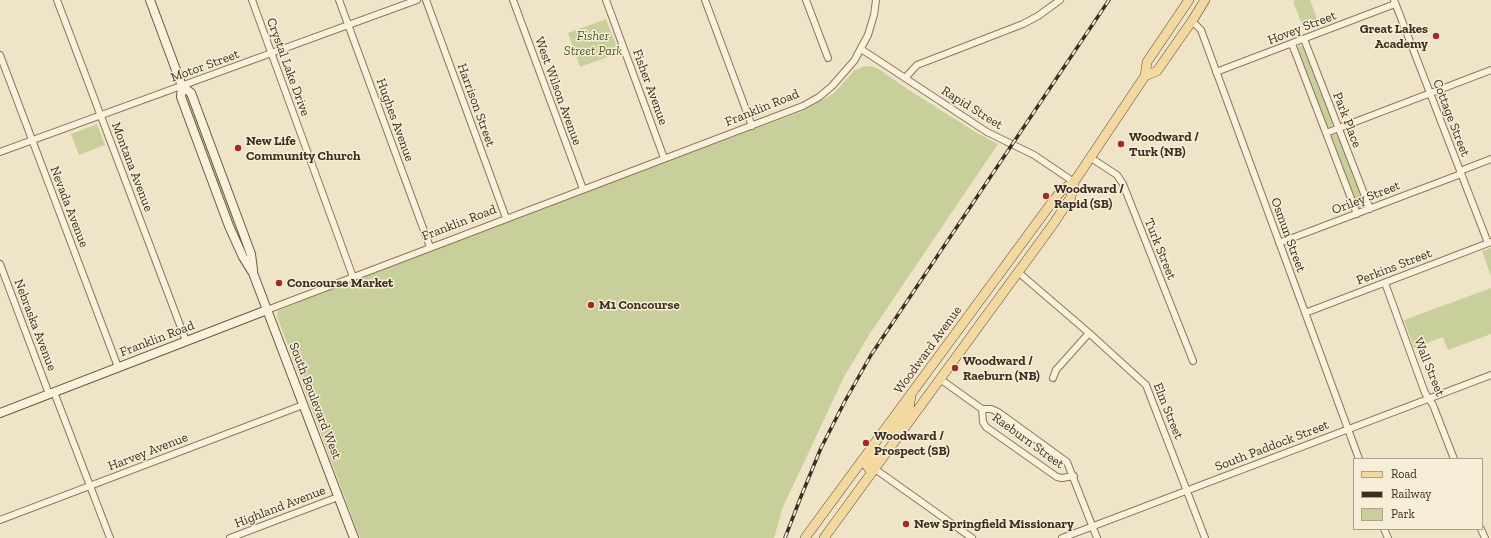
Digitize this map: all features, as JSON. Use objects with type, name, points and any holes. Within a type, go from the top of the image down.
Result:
[{"type":"main road","name":"Woodward Avenue","points":[[805,538],[1058,195],[1062,190],[1074,182],[1146,76],[1147,62],[1189,0]]},
{"type":"main road","name":"Woodward Avenue","points":[[1146,76],[1157,71],[1206,0]]},
{"type":"main road","name":"Woodward Avenue","points":[[824,538],[1071,197],[1074,182]]},
{"type":"main road","points":[[940,379],[939,371],[966,335],[965,331],[959,329]]},
{"type":"main road","points":[[875,469],[870,470],[867,466],[909,408],[911,395]]},
{"type":"street","name":"Montana Avenue","points":[[57,0],[186,341]]},
{"type":"street","name":"South Boulevard West","points":[[150,0],[182,86],[181,97],[230,226],[243,257],[253,273],[354,538]]},
{"type":"street","name":"Crystal Lake Drive","points":[[252,0],[353,277]]},
{"type":"street","name":"Hughes Avenue","points":[[339,0],[430,247]]},
{"type":"street","name":"Motor Street","points":[[0,152],[417,0]]},
{"type":"street","name":"Harrison Street","points":[[426,0],[506,218]]},
{"type":"street","name":"West Wilson Avenue","points":[[513,0],[582,189]]},
{"type":"street","name":"Fisher Avenue","points":[[606,0],[664,158]]},
{"type":"street","points":[[706,0],[752,126]]},
{"type":"street","points":[[806,0],[828,58]]},
{"type":"street","name":"Franklin Road","points":[[0,412],[582,189],[797,109],[819,97],[842,76],[861,49],[871,25],[876,0]]},
{"type":"street","points":[[905,78],[918,65],[1023,24],[1038,16],[1060,0]]},
{"type":"street","name":"Hovey Street","points":[[1216,72],[1292,44],[1394,2]]},
{"type":"street","name":"Cottage Street","points":[[1394,2],[1489,243]]},
{"type":"street","name":"Osmun Street","points":[[1192,21],[1201,30],[1359,458]]},
{"type":"street","name":"Park Place","points":[[1304,39],[1370,209]]},
{"type":"street","name":"Park Place","points":[[1292,44],[1357,214]]},
{"type":"street","name":"Rapid Street","points":[[861,49],[987,132],[1034,155],[1074,182]]},
{"type":"street","name":"Nevada Avenue","points":[[0,55],[118,367]]},
{"type":"street","points":[[1326,133],[1491,70]]},
{"type":"street","name":"Turk Street","points":[[1091,158],[1114,173],[1121,181],[1193,361]]},
{"type":"street","name":"Oriley Street","points":[[1279,243],[1370,209],[1491,159]]},
{"type":"street","name":"Perkins Street","points":[[1305,313],[1489,243]]},
{"type":"street","name":"Nebraska Avenue","points":[[0,264],[110,538]]},
{"type":"street","name":"Elm Street","points":[[1018,272],[1089,333],[1146,385],[1205,538]]},
{"type":"street","name":"Wall Street","points":[[1385,283],[1425,393],[1433,405],[1454,458]]},
{"type":"street","points":[[1053,378],[1056,370],[1089,333]]},
{"type":"street","name":"South Paddock Street","points":[[1062,538],[1491,375]]},
{"type":"street","name":"Raeburn Street","points":[[940,379],[982,409],[991,409],[998,412],[1065,460],[1070,466],[1097,538]]},
{"type":"street","name":"Harvey Avenue","points":[[0,520],[303,405]]},
{"type":"street","name":"Raeburn Street","points":[[982,409],[983,422],[986,427],[1057,477],[1062,478],[1074,476]]},
{"type":"street","points":[[875,469],[972,538]]},
{"type":"street","name":"Highland Avenue","points":[[230,538],[338,497]]},
{"type":"green space","points":[[1310,0],[1319,24],[1304,30],[1293,1]]},
{"type":"green space","name":"Fisher Street Park","points":[[606,19],[619,53],[580,67],[568,33]]},
{"type":"green space","points":[[1299,45],[1304,47],[1333,121],[1331,127],[1328,127],[1326,124],[1297,49]]},
{"type":"green space","name":"M1 Concourse","points":[[865,66],[874,67],[880,70],[977,133],[998,144],[869,335],[844,377],[783,507],[774,538],[360,538],[278,319],[278,311],[340,285],[554,203],[803,111],[834,93],[855,70]]},
{"type":"green space","points":[[187,93],[247,255],[233,227],[184,94]]},
{"type":"green space","points":[[97,124],[105,145],[79,155],[71,134]]},
{"type":"green space","points":[[1334,134],[1339,137],[1364,203],[1362,208],[1357,206],[1331,139]]},
{"type":"green space","points":[[1491,248],[1491,276],[1482,251]]},
{"type":"green space","points":[[1491,288],[1491,334],[1448,350],[1443,337],[1414,348],[1404,320]]},
{"type":"railway","points":[[785,538],[821,448],[871,355],[1109,0]]},
{"type":"place","name":"Great Lakes Academy","points":[[1436,36]]},
{"type":"place","name":"Woodward / Turk (NB)","points":[[1121,144]]},
{"type":"place","name":"New Life Community Church","points":[[238,148]]},
{"type":"place","name":"Woodward / Rapid (SB)","points":[[1046,196]]},
{"type":"place","name":"Concourse Market","points":[[279,283]]},
{"type":"place","name":"M1 Concourse","points":[[591,305]]},
{"type":"place","name":"Woodward / Raeburn (NB)","points":[[955,368]]},
{"type":"place","name":"Woodward / Prospect (SB)","points":[[866,443]]},
{"type":"place","name":"New Springfield Missionary","points":[[906,524]]}]
